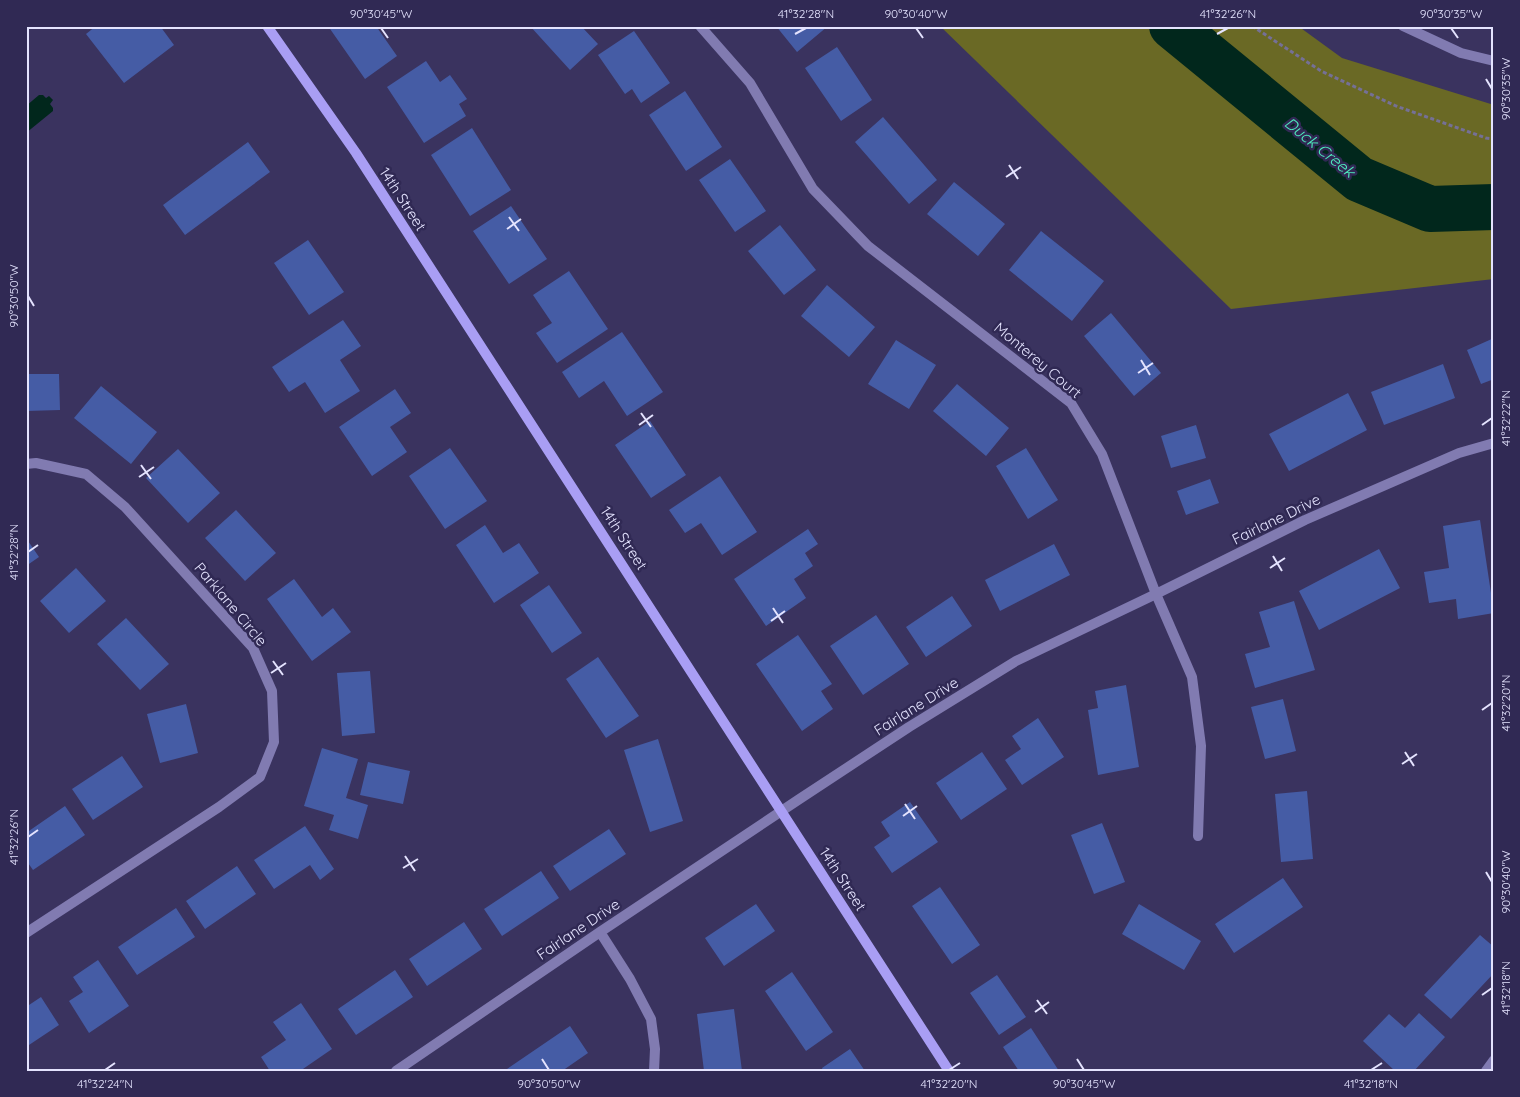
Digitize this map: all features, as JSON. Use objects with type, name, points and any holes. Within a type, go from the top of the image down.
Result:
[{"type":"street","name":"14th Street","points":[[267,26],[356,153],[949,1071]]},
{"type":"street","name":"Monterey Court","points":[[700,26],[750,83],[813,189],[868,246],[1071,403],[1102,454],[1156,594],[1192,677],[1201,746],[1198,836]]},
{"type":"street","points":[[1403,26],[1461,53],[1494,61]]},
{"type":"street","name":"Fairlane Drive","points":[[396,1071],[600,932],[909,727],[1016,661],[1305,520],[1458,453],[1494,443]]},
{"type":"street","name":"Parklane Circle","points":[[26,464],[36,463],[86,474],[125,507],[253,648],[272,691],[274,742],[260,778],[220,807],[26,933]]},
{"type":"street","points":[[600,932],[630,980],[651,1020],[655,1049],[654,1071]]},
{"type":"street","points":[[1486,1071],[1494,1060]]},
{"type":"path","points":[[1252,26],[1321,70],[1380,98],[1486,138],[1494,139]]},
{"type":"shaded area","points":[[940,26],[1298,26],[1342,58],[1494,105],[1494,279],[1231,309]]},
{"type":"shaded area","points":[[39,95],[43,95],[46,98],[49,96],[53,100],[50,104],[53,111],[26,133],[26,106]]},
{"type":"building","points":[[96,26],[132,26],[134,29],[138,26],[160,26],[174,45],[124,83],[86,34]]},
{"type":"building","points":[[328,26],[376,26],[397,56],[365,79]]},
{"type":"building","points":[[530,26],[581,26],[598,44],[570,70]]},
{"type":"building","points":[[776,26],[828,26],[797,52]]},
{"type":"building","points":[[634,31],[670,83],[641,103],[632,89],[625,94],[598,55]]},
{"type":"building","points":[[837,47],[872,100],[841,121],[805,68]]},
{"type":"building","points":[[426,61],[440,82],[450,75],[467,99],[459,104],[466,116],[424,143],[387,87]]},
{"type":"building","points":[[685,91],[722,147],[686,171],[649,115]]},
{"type":"building","points":[[883,117],[937,180],[909,204],[855,142]]},
{"type":"building","points":[[472,128],[511,190],[470,216],[431,155]]},
{"type":"building","points":[[248,142],[270,172],[185,235],[163,205]]},
{"type":"building","points":[[730,159],[766,211],[735,232],[699,180]]},
{"type":"building","points":[[954,182],[1005,224],[978,256],[927,214]]},
{"type":"building","points":[[511,206],[547,259],[509,284],[473,231]]},
{"type":"building","points":[[780,225],[816,270],[784,295],[748,251]]},
{"type":"building","points":[[1041,231],[1104,281],[1072,321],[1009,270]]},
{"type":"building","points":[[308,240],[344,292],[309,315],[274,263]]},
{"type":"building","points":[[569,271],[608,329],[557,363],[536,333],[552,323],[533,295]]},
{"type":"building","points":[[827,285],[875,327],[849,357],[801,316]]},
{"type":"building","points":[[1111,313],[1161,373],[1134,396],[1084,336]]},
{"type":"building","points":[[343,320],[361,346],[340,360],[360,391],[325,413],[305,382],[289,392],[272,367]]},
{"type":"building","points":[[622,332],[663,392],[627,416],[604,381],[579,398],[562,372]]},
{"type":"building","points":[[1494,338],[1494,379],[1481,384],[1467,350]]},
{"type":"building","points":[[896,340],[936,365],[909,409],[868,384]]},
{"type":"building","points":[[1443,364],[1455,398],[1384,425],[1371,392]]},
{"type":"building","points":[[26,374],[59,374],[60,410],[26,411]]},
{"type":"building","points":[[957,384],[1009,428],[986,456],[933,411]]},
{"type":"building","points":[[101,386],[157,432],[131,464],[74,418]]},
{"type":"building","points":[[395,389],[411,413],[390,427],[407,452],[372,476],[339,427]]},
{"type":"building","points":[[1348,393],[1367,430],[1289,471],[1269,434]]},
{"type":"building","points":[[650,421],[686,475],[651,498],[615,445]]},
{"type":"building","points":[[1196,425],[1206,458],[1171,468],[1161,436]]},
{"type":"building","points":[[450,448],[487,501],[445,529],[409,476]]},
{"type":"building","points":[[1026,448],[1058,500],[1028,519],[996,466]]},
{"type":"building","points":[[178,449],[220,493],[188,523],[146,478]]},
{"type":"building","points":[[720,476],[757,532],[722,555],[701,523],[685,533],[669,510]]},
{"type":"building","points":[[1210,479],[1219,503],[1186,515],[1177,491]]},
{"type":"building","points":[[236,510],[276,553],[245,581],[205,538]]},
{"type":"building","points":[[1480,520],[1494,613],[1458,619],[1456,599],[1429,603],[1424,572],[1449,568],[1443,526]]},
{"type":"building","points":[[485,525],[503,553],[519,543],[539,573],[494,603],[456,545]]},
{"type":"building","points":[[808,529],[818,544],[805,553],[813,566],[794,579],[806,598],[766,626],[734,579]]},
{"type":"building","points":[[26,538],[39,557],[26,566]]},
{"type":"building","points":[[1054,544],[1070,575],[1000,611],[985,580]]},
{"type":"building","points":[[1379,549],[1400,588],[1319,630],[1299,591]]},
{"type":"building","points":[[76,568],[106,601],[69,633],[40,601]]},
{"type":"building","points":[[294,579],[322,617],[333,608],[351,632],[312,661],[267,599]]},
{"type":"building","points":[[549,585],[582,633],[552,653],[520,605]]},
{"type":"building","points":[[952,596],[972,626],[926,657],[906,627]]},
{"type":"building","points":[[1294,601],[1315,670],[1255,688],[1245,654],[1270,647],[1259,612]]},
{"type":"building","points":[[876,615],[909,664],[863,695],[830,646]]},
{"type":"building","points":[[126,618],[169,664],[140,690],[97,644]]},
{"type":"building","points":[[798,635],[832,684],[821,691],[833,709],[802,731],[756,664]]},
{"type":"building","points":[[598,657],[639,716],[606,738],[566,679]]},
{"type":"building","points":[[370,671],[375,733],[342,736],[337,673]]},
{"type":"building","points":[[1126,685],[1139,767],[1098,775],[1088,710],[1098,708],[1095,691]]},
{"type":"building","points":[[1283,699],[1296,751],[1265,759],[1251,707]]},
{"type":"building","points":[[186,704],[198,753],[160,763],[147,714]]},
{"type":"building","points":[[1038,718],[1064,757],[1022,785],[1005,760],[1021,749],[1012,736]]},
{"type":"building","points":[[658,739],[683,821],[650,832],[624,750]]},
{"type":"building","points":[[322,748],[358,759],[346,798],[368,805],[358,839],[329,830],[334,815],[304,806]]},
{"type":"building","points":[[982,752],[1007,789],[961,820],[936,783]]},
{"type":"building","points":[[122,756],[143,787],[93,820],[72,789]]},
{"type":"building","points":[[368,762],[410,771],[403,804],[360,795]]},
{"type":"building","points":[[1307,791],[1313,859],[1281,862],[1275,794]]},
{"type":"building","points":[[910,802],[938,842],[892,873],[874,847],[890,836],[881,822]]},
{"type":"building","points":[[65,806],[85,835],[33,870],[26,860],[26,833]]},
{"type":"building","points":[[1102,823],[1125,882],[1094,894],[1071,835]]},
{"type":"building","points":[[305,826],[334,869],[320,880],[310,865],[274,889],[254,860]]},
{"type":"building","points":[[609,829],[626,854],[570,891],[553,866]]},
{"type":"building","points":[[237,866],[256,894],[205,929],[186,901]]},
{"type":"building","points":[[541,871],[559,898],[502,936],[484,909]]},
{"type":"building","points":[[1283,878],[1303,907],[1234,953],[1215,924]]},
{"type":"building","points":[[940,887],[980,945],[952,964],[912,906]]},
{"type":"building","points":[[756,904],[775,931],[724,966],[705,938]]},
{"type":"building","points":[[1139,904],[1201,941],[1184,970],[1122,934]]},
{"type":"building","points":[[176,908],[195,937],[137,975],[118,947]]},
{"type":"building","points":[[464,922],[482,949],[427,986],[409,959]]},
{"type":"building","points":[[1480,935],[1494,947],[1494,973],[1451,1019],[1424,995]]},
{"type":"building","points":[[98,960],[129,1006],[89,1033],[69,1001],[83,992],[73,977]]},
{"type":"building","points":[[395,970],[413,997],[356,1035],[338,1009]]},
{"type":"building","points":[[792,972],[833,1032],[806,1051],[765,991]]},
{"type":"building","points":[[997,975],[1026,1017],[999,1035],[970,993]]},
{"type":"building","points":[[41,997],[59,1025],[26,1047],[26,1007]]},
{"type":"building","points":[[301,1003],[332,1049],[300,1071],[270,1071],[261,1057],[286,1040],[273,1022]]},
{"type":"building","points":[[734,1009],[742,1071],[704,1071],[697,1014]]},
{"type":"building","points":[[1419,1013],[1445,1037],[1414,1071],[1395,1071],[1363,1041],[1389,1014],[1405,1028]]},
{"type":"building","points":[[570,1026],[588,1053],[562,1071],[504,1071]]},
{"type":"building","points":[[1031,1028],[1059,1071],[1019,1071],[1003,1047]]},
{"type":"building","points":[[850,1049],[865,1071],[823,1071],[822,1068]]},
{"type":"waterway","name":"Duck Creek","points":[[1172,26],[1359,179],[1430,209],[1494,207]]}]
